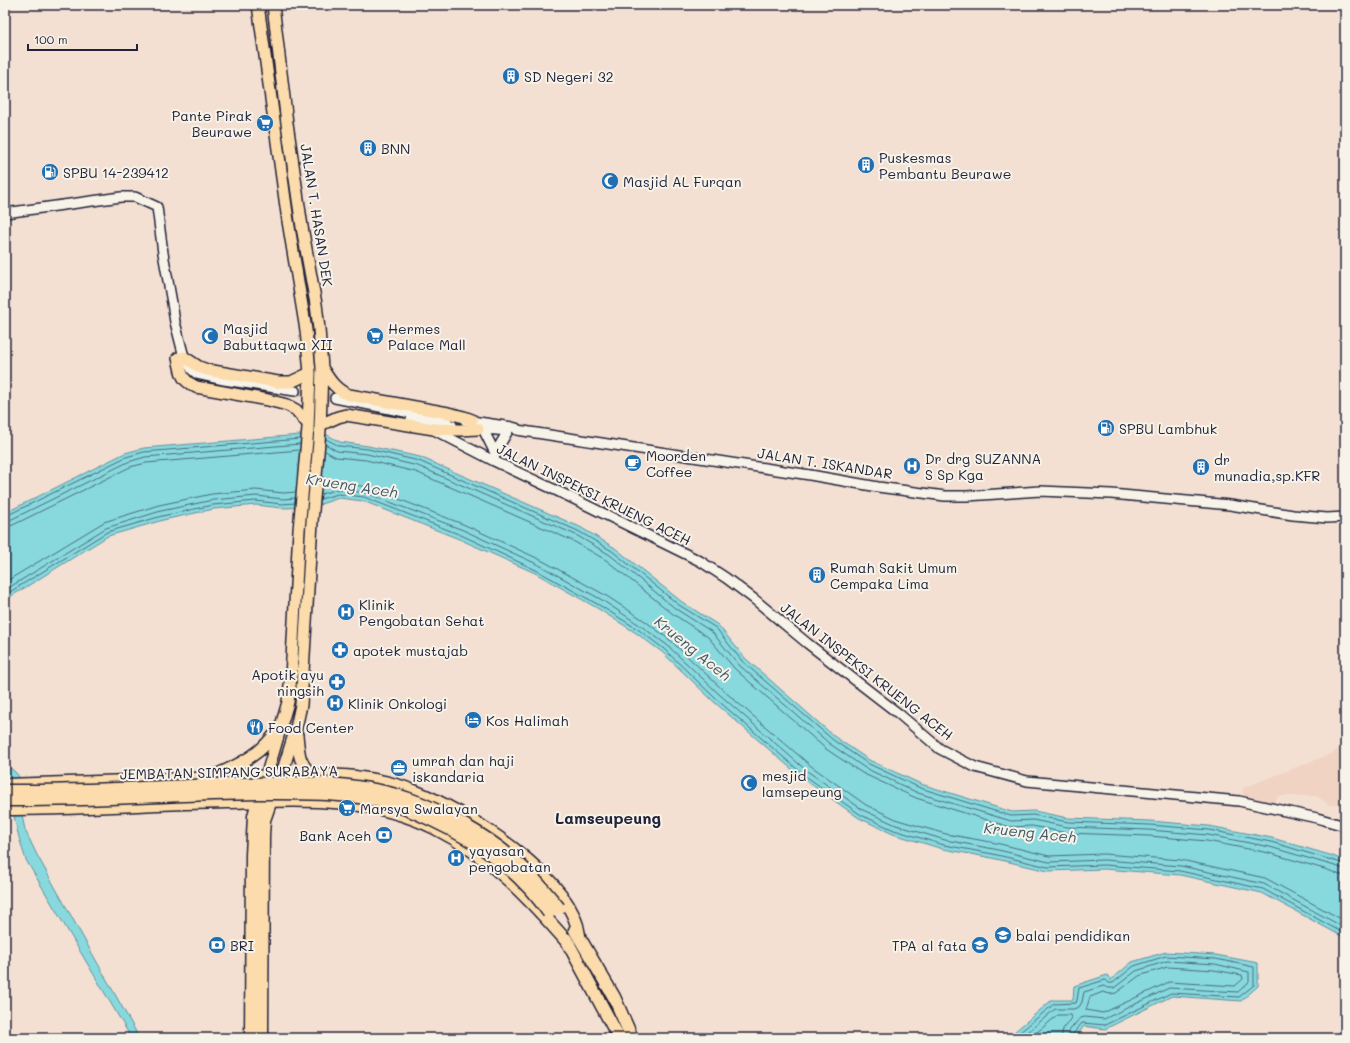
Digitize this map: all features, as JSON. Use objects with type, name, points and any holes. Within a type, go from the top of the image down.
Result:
[{"type":"highway","points":[[5,785],[26,783],[142,781],[312,775],[361,778],[389,784],[414,791],[463,814],[514,849],[541,874],[566,903],[578,926],[579,935]]},
{"type":"highway","name":"JEMBATAN SIMPANG SURABAYA","points":[[5,791],[39,792],[233,784],[343,785],[380,791],[409,799],[440,812],[483,837],[511,857],[540,885],[554,910]]},
{"type":"highway","name":"JEMBATAN SIMPANG SURABAYA","points":[[5,800],[42,801],[201,794],[304,793],[341,795],[386,802],[441,824],[479,846],[496,857],[539,898],[554,910]]},
{"type":"highway","points":[[262,1038],[262,835],[264,820],[271,800]]},
{"type":"highway","points":[[5,809],[271,800],[336,801],[364,805],[406,816],[435,829],[473,851],[498,870],[535,905],[569,944]]},
{"type":"highway","points":[[251,1038],[252,855],[254,816],[258,801]]},
{"type":"highway","points":[[554,910],[579,935],[614,996],[632,1038]]},
{"type":"highway","points":[[554,910],[569,944],[619,1038]]},
{"type":"main road","name":"JALAN T. HASAN DEK","points":[[258,5],[288,221],[306,330],[310,373],[308,426],[288,702],[258,801]]},
{"type":"main road","name":"JALAN T. HASAN DEK","points":[[271,800],[282,776],[301,705],[312,522],[320,427],[322,368],[318,317],[300,219],[273,5]]},
{"type":"main road","points":[[181,357],[206,370],[278,382],[291,382],[310,373]]},
{"type":"main road","points":[[181,357],[183,376],[187,382],[196,387],[268,400],[287,405],[296,410],[308,426]]},
{"type":"main road","points":[[322,368],[341,392],[448,413],[464,417],[478,426]]},
{"type":"main road","points":[[320,427],[338,417],[346,415],[434,429],[460,430],[478,426]]},
{"type":"main road","points":[[292,654],[304,654]]},
{"type":"main road","points":[[209,778],[229,769],[256,753],[281,727]]},
{"type":"main road","points":[[296,728],[300,760],[304,768],[312,775]]},
{"type":"street","points":[[5,213],[121,197],[135,197],[157,207],[162,252],[181,357],[197,374],[295,394]]},
{"type":"street","points":[[334,401],[423,421],[511,429]]},
{"type":"street","points":[[478,426],[511,429]]},
{"type":"street","points":[[478,426],[495,457]]},
{"type":"street","name":"JALAN INSPEKSI KRUENG ACEH","points":[[434,429],[495,457],[572,498],[700,561],[754,599],[807,643],[887,704],[940,749],[975,767],[1028,781],[1239,801],[1317,818],[1345,826]]},
{"type":"street","points":[[495,457],[511,429]]},
{"type":"street","name":"JALAN T. ISKANDAR","points":[[511,429],[810,474],[878,487],[945,496],[1040,491],[1111,494],[1230,505],[1293,515],[1327,518],[1345,517]]},
{"type":"shaded area","name":"Dr drg SUZANNA S Sp Kga","points":[[906,456],[918,456],[918,476],[905,475]]},
{"type":"shaded area","points":[[1345,745],[1345,800],[1335,805],[1329,805],[1317,796],[1278,796],[1273,806],[1243,799],[1243,788],[1333,753]]},
{"type":"water","name":"Krueng Aceh","points":[[324,433],[340,442],[368,446],[420,457],[580,527],[615,548],[682,602],[718,625],[745,658],[835,737],[869,760],[921,784],[1012,812],[1034,811],[1068,818],[1150,821],[1209,826],[1272,838],[1345,861],[1345,938],[1262,893],[1180,875],[1104,869],[1048,871],[992,858],[943,849],[893,834],[859,818],[802,778],[713,701],[662,652],[597,608],[535,573],[459,539],[363,501],[339,498],[312,507],[282,508],[256,505],[214,509],[163,520],[108,536],[5,600],[5,513],[125,453],[144,448]]},
{"type":"water","points":[[5,763],[21,779],[22,815],[25,830],[37,855],[135,1030],[138,1038],[130,1038],[26,860],[15,819],[8,778],[5,776]]},
{"type":"water","points":[[1166,952],[1216,955],[1258,963],[1258,986],[1241,1001],[1172,996],[1105,1029],[1084,1026],[1075,1038],[1007,1038],[1052,1000],[1073,1000],[1074,986],[1107,975],[1111,980],[1132,962]]},
{"type":"tunnel","points":[[295,391],[335,398]]},
{"type":"place","name":"SD Negeri 32","points":[[511,76]]},
{"type":"place","name":"Pante Pirak Beurawe","points":[[265,123]]},
{"type":"place","name":"BNN","points":[[368,148]]},
{"type":"place","name":"Puskesmas Pembantu Beurawe","points":[[866,165]]},
{"type":"place","name":"SPBU 14-239412","points":[[50,172]]},
{"type":"place","name":"Masjid AL Furqan","points":[[610,181]]},
{"type":"place","name":"Masjid Babuttaqwa XII","points":[[210,336]]},
{"type":"place","name":"Hermes Palace Mall","points":[[375,336]]},
{"type":"place","name":"SPBU Lambhuk","points":[[1106,428]]},
{"type":"place","name":"Moorden Coffee","points":[[633,463]]},
{"type":"place","name":"Dr drg SUZANNA S Sp Kga","points":[[912,466]]},
{"type":"place","name":"dr munadia,sp.KFR","points":[[1201,467]]},
{"type":"place","name":"Rumah Sakit Umum Cempaka Lima","points":[[817,575]]},
{"type":"place","name":"Klinik Pengobatan Sehat","points":[[346,612]]},
{"type":"place","name":"apotek mustajab","points":[[340,650]]},
{"type":"place","name":"Apotik ayu ningsih","points":[[337,682]]},
{"type":"place","name":"Klinik Onkologi","points":[[335,703]]},
{"type":"place","name":"Kos Halimah","points":[[473,720]]},
{"type":"place","name":"Food Center","points":[[255,727]]},
{"type":"place","name":"umrah dan haji iskandaria","points":[[399,768]]},
{"type":"place","name":"mesjid lamsepeung","points":[[749,783]]},
{"type":"place","name":"Marsya Swalayan","points":[[347,808]]},
{"type":"place","name":"Bank Aceh","points":[[384,835]]},
{"type":"place","name":"yayasan pengobatan","points":[[456,858]]},
{"type":"place","name":"balai pendidikan","points":[[1003,935]]},
{"type":"place","name":"BRI","points":[[217,945]]},
{"type":"place","name":"TPA al fata","points":[[980,945]]},
{"type":"district","name":"Lamseupeung","points":[[608,817]]}]
